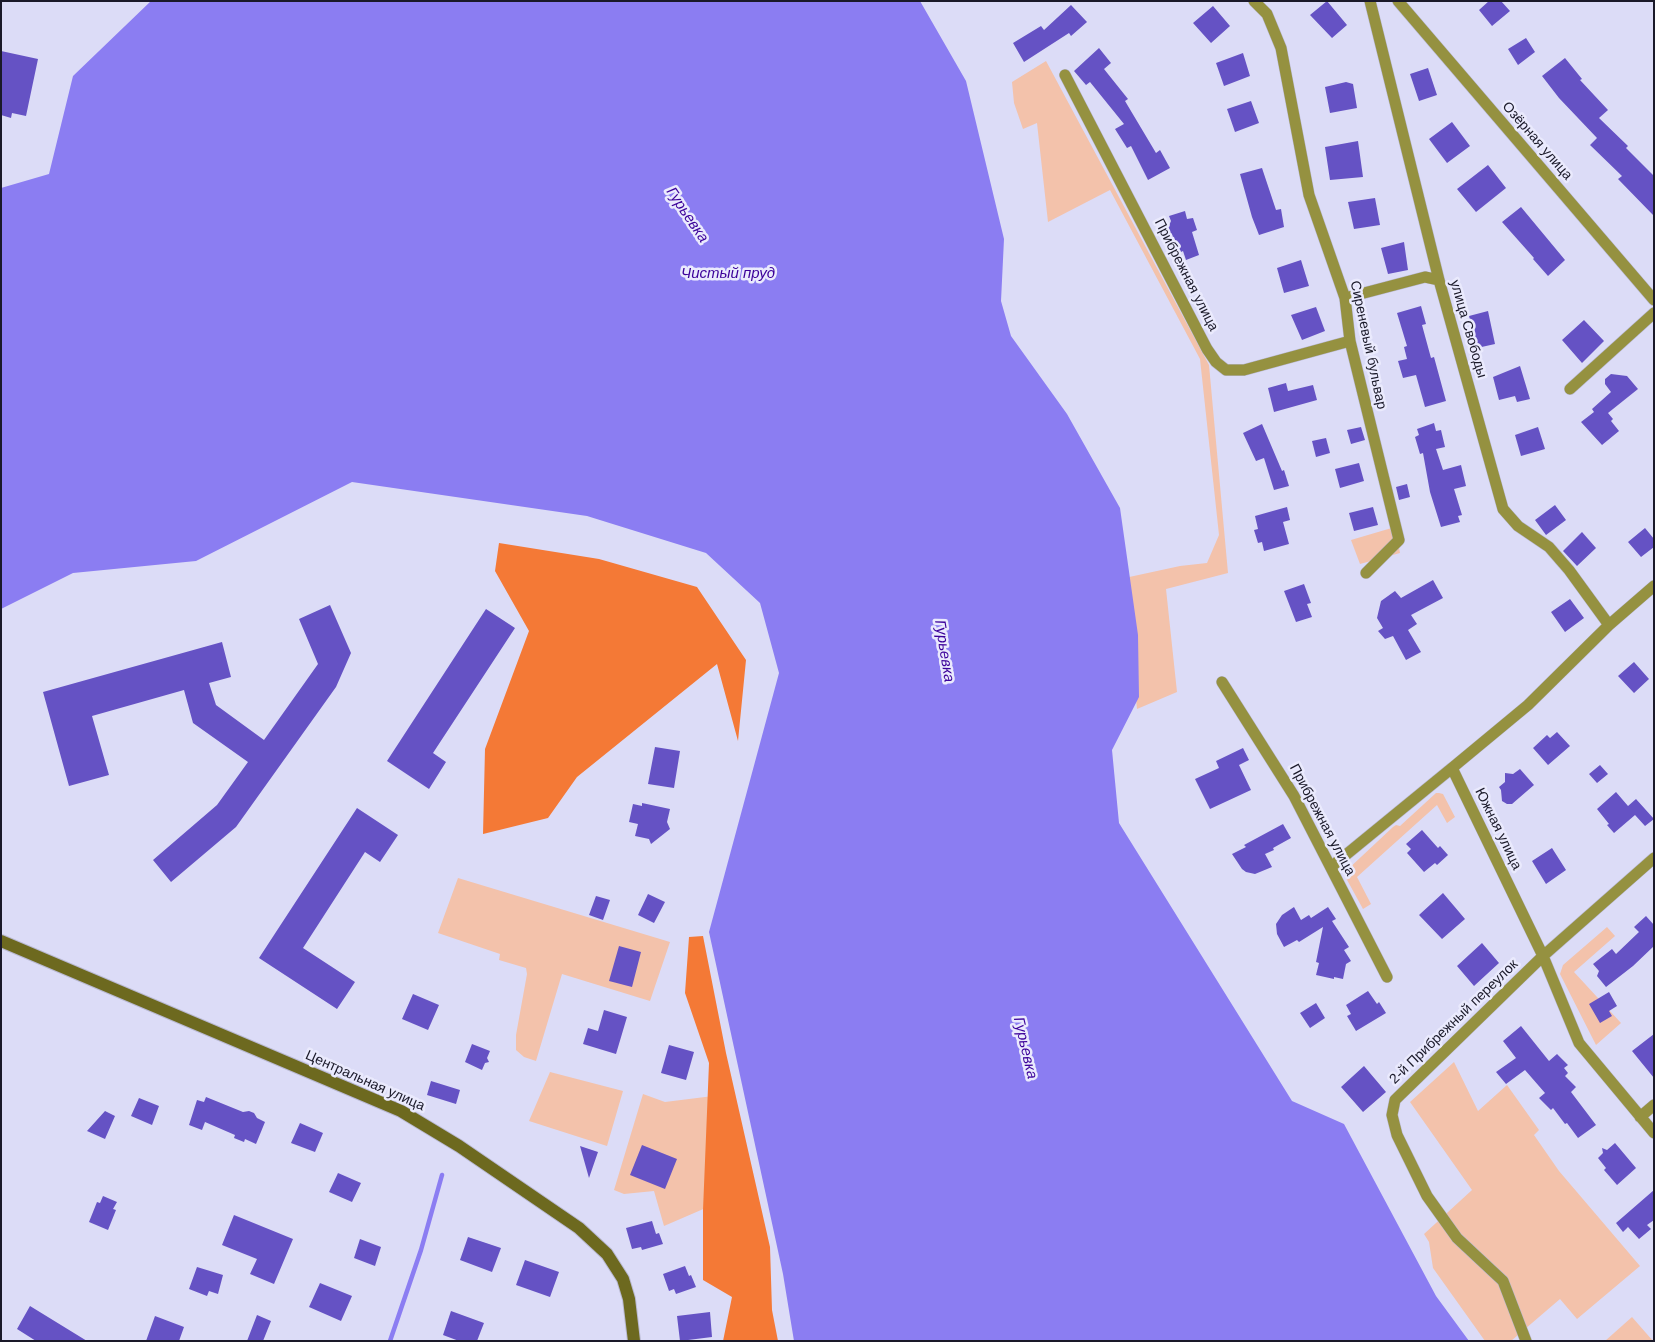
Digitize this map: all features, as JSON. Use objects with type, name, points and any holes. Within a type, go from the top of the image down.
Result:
[{"type":"main road","name":"Центральная улица","points":[[1,941],[401,1111],[459,1146],[579,1228],[607,1254],[623,1280],[629,1299],[634,1341]]},
{"type":"street","name":"Сиреневый бульвар","points":[[1254,1],[1266,14],[1281,48],[1309,196],[1345,298],[1350,341],[1399,540],[1366,574]]},
{"type":"street","name":"улица Свободы","points":[[1370,1],[1438,280],[1503,509],[1518,526],[1549,547],[1569,570],[1609,625]]},
{"type":"street","name":"Озёрная улица","points":[[1398,1],[1654,300]]},
{"type":"street","name":"Прибрежная улица","points":[[1065,75],[1207,349],[1216,362],[1226,370],[1244,370],[1350,341]]},
{"type":"street","points":[[1345,298],[1425,277],[1438,280]]},
{"type":"street","points":[[1570,389],[1654,313]]},
{"type":"street","points":[[1331,867],[1528,705],[1609,625],[1654,586]]},
{"type":"street","name":"Прибрежная улица","points":[[1222,682],[1294,796],[1387,978]]},
{"type":"street","name":"Южная улица","points":[[1452,768],[1543,956],[1579,1043],[1654,1133]]},
{"type":"street","name":"2-й Прибрежный переулок","points":[[1526,1341],[1502,1281],[1457,1238],[1427,1196],[1397,1135],[1392,1115],[1396,1100],[1543,956],[1654,858]]},
{"type":"street","points":[[1640,1117],[1654,1105]]},
{"type":"shaded area","points":[[1046,61],[1209,365],[1228,573],[1166,589],[1177,692],[1137,709],[1130,633],[1120,579],[1180,566],[1207,563],[1219,535],[1200,359],[1110,190],[1048,222],[1037,123],[1023,129],[1014,103],[1012,82]]},
{"type":"shaded area","points":[[1395,527],[1400,553],[1360,564],[1351,540]]},
{"type":"shaded area","points":[[499,543],[599,559],[697,587],[746,660],[738,741],[717,664],[577,777],[548,818],[483,834],[485,749],[529,631],[495,571]]},
{"type":"shaded area","points":[[1436,793],[1443,794],[1455,817],[1447,823],[1437,805],[1357,877],[1371,904],[1363,909],[1346,878],[1346,871],[1393,827],[1396,825],[1400,826]]},
{"type":"shaded area","points":[[458,878],[670,942],[650,1001],[562,974],[536,1061],[524,1057],[516,1050],[516,1035],[527,974],[526,968],[499,960],[500,954],[438,933]]},
{"type":"shaded area","points":[[1607,927],[1615,936],[1574,972],[1621,1023],[1596,1045],[1560,974],[1563,965]]},
{"type":"shaded area","points":[[703,936],[726,1053],[770,1247],[772,1310],[778,1341],[723,1341],[732,1297],[703,1280],[703,1210],[709,1063],[685,993],[689,937]]},
{"type":"shaded area","points":[[1454,1062],[1478,1111],[1507,1085],[1539,1130],[1534,1135],[1559,1171],[1640,1266],[1577,1319],[1560,1299],[1511,1341],[1485,1341],[1433,1268],[1429,1242],[1424,1234],[1472,1190],[1410,1102]]},
{"type":"shaded area","points":[[550,1072],[623,1091],[607,1146],[529,1121]]},
{"type":"shaded area","points":[[643,1094],[665,1102],[721,1095],[708,1207],[664,1226],[654,1191],[624,1194],[614,1190]]},
{"type":"shaded area","points":[[1632,1317],[1653,1341],[1605,1341]]},
{"type":"water","name":"Чистый пруд","points":[[151,1],[920,1],[966,81],[1004,239],[1001,301],[1011,336],[1067,414],[1120,508],[1138,635],[1139,697],[1112,750],[1119,823],[1292,1101],[1344,1124],[1436,1296],[1469,1341],[794,1341],[783,1274],[709,932],[779,673],[760,603],[706,553],[587,516],[352,482],[196,561],[73,573],[1,609],[1,188],[49,174],[73,76]]},
{"type":"building","points":[[1327,1],[1347,25],[1332,38],[1310,15]]},
{"type":"building","points":[[1489,1],[1501,1],[1510,11],[1492,26],[1479,10]]},
{"type":"building","points":[[1071,5],[1087,22],[1071,36],[1069,33],[1024,62],[1013,43],[1041,26],[1044,30]]},
{"type":"building","points":[[1213,6],[1230,26],[1211,43],[1193,23]]},
{"type":"building","points":[[1526,38],[1535,52],[1518,65],[1508,49]]},
{"type":"building","points":[[1099,48],[1111,63],[1104,69],[1128,99],[1125,101],[1156,153],[1160,150],[1170,168],[1148,180],[1131,146],[1127,148],[1115,129],[1124,124],[1090,82],[1086,85],[1074,71]]},
{"type":"building","points":[[1,51],[38,59],[26,116],[12,113],[11,118],[1,115]]},
{"type":"building","points":[[1243,53],[1250,76],[1224,86],[1216,63]]},
{"type":"building","points":[[1565,58],[1582,79],[1580,80],[1608,110],[1599,118],[1628,146],[1626,148],[1654,176],[1654,216],[1618,179],[1622,176],[1590,145],[1597,138],[1559,98],[1542,76]]},
{"type":"building","points":[[1428,68],[1437,95],[1419,101],[1410,74]]},
{"type":"building","points":[[1346,82],[1353,84],[1357,108],[1330,113],[1325,87]]},
{"type":"building","points":[[1251,101],[1259,123],[1235,132],[1227,109]]},
{"type":"building","points":[[1452,122],[1470,146],[1447,163],[1429,139]]},
{"type":"building","points":[[1358,141],[1363,177],[1330,180],[1325,147]]},
{"type":"building","points":[[1488,165],[1506,188],[1476,212],[1457,189]]},
{"type":"building","points":[[1262,168],[1276,210],[1281,209],[1284,227],[1259,235],[1240,174]]},
{"type":"building","points":[[1375,198],[1380,225],[1354,229],[1348,202]]},
{"type":"building","points":[[1521,207],[1565,260],[1548,276],[1502,222]]},
{"type":"building","points":[[1185,211],[1187,219],[1193,218],[1197,230],[1192,232],[1199,255],[1186,260],[1183,251],[1179,253],[1174,237],[1171,236],[1168,228],[1171,221],[1169,216]]},
{"type":"building","points":[[1404,242],[1408,270],[1388,274],[1381,248]]},
{"type":"building","points":[[1301,260],[1309,286],[1284,293],[1277,268]]},
{"type":"building","points":[[1421,306],[1426,324],[1422,325],[1431,358],[1434,357],[1446,401],[1425,407],[1416,375],[1403,378],[1398,361],[1407,359],[1404,347],[1407,346],[1397,313]]},
{"type":"building","points":[[1316,307],[1325,331],[1302,340],[1291,315]]},
{"type":"building","points":[[1488,311],[1495,344],[1477,348],[1469,316]]},
{"type":"building","points":[[1584,320],[1604,341],[1582,363],[1562,340]]},
{"type":"building","points":[[1520,366],[1530,399],[1517,402],[1515,396],[1499,400],[1493,377]]},
{"type":"building","points":[[1611,374],[1627,376],[1638,389],[1608,413],[1613,419],[1611,421],[1619,431],[1602,445],[1581,422],[1594,412],[1592,409],[1611,392],[1605,384],[1605,379]]},
{"type":"building","points":[[1286,383],[1288,391],[1313,385],[1317,400],[1274,412],[1268,388]]},
{"type":"building","points":[[1434,423],[1436,431],[1441,430],[1445,447],[1436,449],[1443,470],[1461,465],[1466,486],[1454,489],[1462,515],[1458,516],[1460,522],[1441,527],[1430,492],[1423,453],[1420,454],[1415,437],[1419,435],[1417,429]]},
{"type":"building","points":[[1262,424],[1282,471],[1284,470],[1289,486],[1274,490],[1264,458],[1256,461],[1243,433]]},
{"type":"building","points":[[1361,427],[1365,440],[1351,444],[1347,430]]},
{"type":"building","points":[[1538,427],[1545,449],[1521,456],[1515,435]]},
{"type":"building","points":[[1326,438],[1330,453],[1316,457],[1312,441]]},
{"type":"building","points":[[1359,463],[1364,481],[1340,488],[1335,469]]},
{"type":"building","points":[[1407,484],[1410,497],[1399,500],[1396,487]]},
{"type":"building","points":[[1555,505],[1566,520],[1546,535],[1535,520]]},
{"type":"building","points":[[1287,507],[1290,520],[1283,522],[1289,544],[1264,551],[1262,542],[1258,543],[1254,530],[1258,529],[1255,516]]},
{"type":"building","points":[[1373,507],[1378,525],[1354,531],[1349,513]]},
{"type":"building","points":[[1645,528],[1654,539],[1654,547],[1641,557],[1628,542]]},
{"type":"building","points":[[1582,532],[1596,548],[1577,566],[1563,551]]},
{"type":"building","points":[[1433,580],[1443,598],[1411,615],[1417,624],[1408,630],[1421,652],[1406,660],[1393,636],[1385,639],[1378,631],[1383,628],[1377,618],[1381,601],[1395,591],[1401,598]]},
{"type":"building","points":[[1304,584],[1311,603],[1307,604],[1312,617],[1296,622],[1284,591]]},
{"type":"building","points":[[1570,599],[1584,618],[1565,632],[1551,612]]},
{"type":"building","points":[[330,605],[351,653],[336,687],[236,827],[171,882],[153,860],[217,805],[248,762],[193,723],[184,690],[92,716],[109,775],[69,786],[43,692],[222,642],[231,677],[209,683],[216,705],[264,740],[318,664],[299,619]]},
{"type":"building","points":[[486,609],[515,628],[433,753],[446,762],[429,789],[387,761]]},
{"type":"building","points":[[1634,662],[1649,679],[1634,693],[1618,676]]},
{"type":"building","points":[[1557,732],[1570,746],[1548,765],[1533,748],[1547,735],[1550,738]]},
{"type":"building","points":[[655,747],[680,751],[674,788],[648,784]]},
{"type":"building","points":[[1243,748],[1249,760],[1239,765],[1251,790],[1210,809],[1195,779],[1219,768],[1216,761]]},
{"type":"building","points":[[1600,765],[1608,774],[1597,783],[1589,774]]},
{"type":"building","points":[[1520,769],[1534,785],[1512,804],[1507,804],[1502,801],[1499,787],[1505,782],[1505,773],[1513,774]]},
{"type":"building","points":[[1616,792],[1628,806],[1636,799],[1654,819],[1645,826],[1635,815],[1614,833],[1597,809]]},
{"type":"building","points":[[642,803],[670,809],[667,822],[670,829],[651,844],[649,839],[635,836],[638,824],[629,822],[633,804],[642,806]]},
{"type":"building","points":[[357,808],[398,835],[380,862],[365,852],[303,948],[355,982],[337,1009],[259,958]]},
{"type":"building","points":[[1283,824],[1291,838],[1265,854],[1272,867],[1255,874],[1242,869],[1232,854],[1246,847],[1244,845]]},
{"type":"building","points":[[1422,830],[1438,848],[1440,846],[1448,855],[1437,865],[1435,863],[1424,872],[1407,853],[1411,849],[1406,844]]},
{"type":"building","points":[[1552,848],[1566,870],[1546,884],[1532,861]]},
{"type":"building","points":[[1443,893],[1465,919],[1442,939],[1419,915]]},
{"type":"building","points":[[648,894],[665,902],[654,923],[638,915]]},
{"type":"building","points":[[596,896],[610,900],[603,920],[589,915]]},
{"type":"building","points":[[1294,907],[1301,920],[1309,915],[1311,918],[1328,907],[1336,919],[1332,921],[1349,947],[1344,950],[1351,961],[1346,964],[1343,979],[1316,975],[1319,963],[1316,962],[1323,927],[1299,942],[1297,940],[1284,947],[1277,934],[1276,924],[1282,915]]},
{"type":"building","points":[[1646,916],[1654,925],[1654,946],[1633,966],[1606,987],[1597,976],[1599,971],[1593,964],[1612,949],[1616,954],[1639,932],[1634,927]]},
{"type":"building","points":[[1482,943],[1499,963],[1474,986],[1457,966]]},
{"type":"building","points":[[619,946],[641,952],[632,987],[609,981]]},
{"type":"building","points":[[1368,991],[1377,1004],[1379,1002],[1386,1013],[1356,1031],[1347,1016],[1351,1014],[1346,1005]]},
{"type":"building","points":[[1609,992],[1617,1006],[1609,1011],[1612,1016],[1600,1023],[1589,1004]]},
{"type":"building","points":[[413,994],[439,1005],[428,1030],[402,1019]]},
{"type":"building","points":[[1316,1003],[1325,1018],[1310,1028],[1300,1013]]},
{"type":"building","points":[[604,1010],[627,1017],[616,1054],[583,1044],[588,1028],[598,1031]]},
{"type":"building","points":[[1521,1026],[1549,1061],[1557,1054],[1568,1065],[1564,1068],[1568,1073],[1565,1076],[1576,1087],[1571,1092],[1596,1125],[1578,1138],[1553,1108],[1551,1110],[1539,1098],[1545,1093],[1525,1070],[1506,1084],[1496,1072],[1516,1058],[1503,1041]]},
{"type":"building","points":[[1654,1034],[1654,1078],[1632,1051]]},
{"type":"building","points":[[472,1044],[490,1051],[487,1058],[489,1062],[485,1063],[482,1070],[465,1062]]},
{"type":"building","points":[[669,1045],[694,1052],[686,1080],[661,1073]]},
{"type":"building","points":[[1364,1066],[1386,1092],[1363,1112],[1341,1087]]},
{"type":"building","points":[[431,1081],[460,1090],[456,1104],[427,1095]]},
{"type":"building","points":[[206,1097],[243,1112],[249,1111],[254,1113],[257,1118],[265,1122],[256,1144],[245,1139],[244,1142],[234,1138],[235,1135],[205,1122],[202,1130],[189,1125],[197,1100],[204,1102]]},
{"type":"building","points":[[139,1098],[159,1106],[152,1125],[131,1116]]},
{"type":"building","points":[[105,1111],[115,1116],[105,1139],[87,1131]]},
{"type":"building","points":[[300,1123],[323,1133],[315,1152],[291,1143]]},
{"type":"building","points":[[1615,1143],[1636,1168],[1617,1185],[1604,1170],[1606,1168],[1598,1158],[1603,1153],[1602,1148],[1607,1150]]},
{"type":"building","points":[[642,1145],[677,1159],[665,1189],[630,1175]]},
{"type":"building","points":[[580,1146],[598,1152],[589,1178]]},
{"type":"building","points":[[338,1173],[361,1183],[352,1202],[329,1192]]},
{"type":"building","points":[[1654,1190],[1654,1220],[1647,1225],[1651,1229],[1639,1239],[1628,1227],[1623,1232],[1616,1223]]},
{"type":"building","points":[[103,1196],[117,1202],[113,1209],[116,1210],[108,1230],[89,1222],[97,1202],[100,1203]]},
{"type":"building","points":[[234,1215],[293,1239],[274,1284],[250,1274],[257,1259],[222,1245]]},
{"type":"building","points":[[652,1221],[656,1234],[659,1233],[663,1244],[642,1250],[641,1247],[632,1249],[626,1228]]},
{"type":"building","points":[[468,1237],[501,1248],[492,1272],[460,1260]]},
{"type":"building","points":[[360,1239],[381,1247],[375,1266],[354,1258]]},
{"type":"building","points":[[525,1260],[559,1272],[550,1297],[516,1285]]},
{"type":"building","points":[[685,1266],[696,1287],[676,1294],[674,1289],[669,1291],[663,1274]]},
{"type":"building","points":[[197,1267],[223,1275],[218,1294],[209,1291],[207,1296],[189,1289]]},
{"type":"building","points":[[320,1283],[352,1296],[341,1321],[309,1307]]},
{"type":"building","points":[[30,1306],[87,1341],[36,1341],[17,1329]]},
{"type":"building","points":[[451,1311],[484,1323],[477,1341],[459,1341],[443,1335]]},
{"type":"building","points":[[710,1312],[712,1337],[680,1341],[677,1316]]},
{"type":"building","points":[[257,1315],[271,1321],[263,1341],[247,1341]]},
{"type":"building","points":[[155,1316],[184,1327],[179,1341],[146,1341]]},
{"type":"waterway","points":[[390,1341],[421,1250],[442,1175]]},
{"type":"water label","name":"Гурьевка","points":[[687,215]]},
{"type":"water label","name":"Гурьевка","points":[[944,651]]},
{"type":"water label","name":"Гурьевка","points":[[1025,1048]]}]
